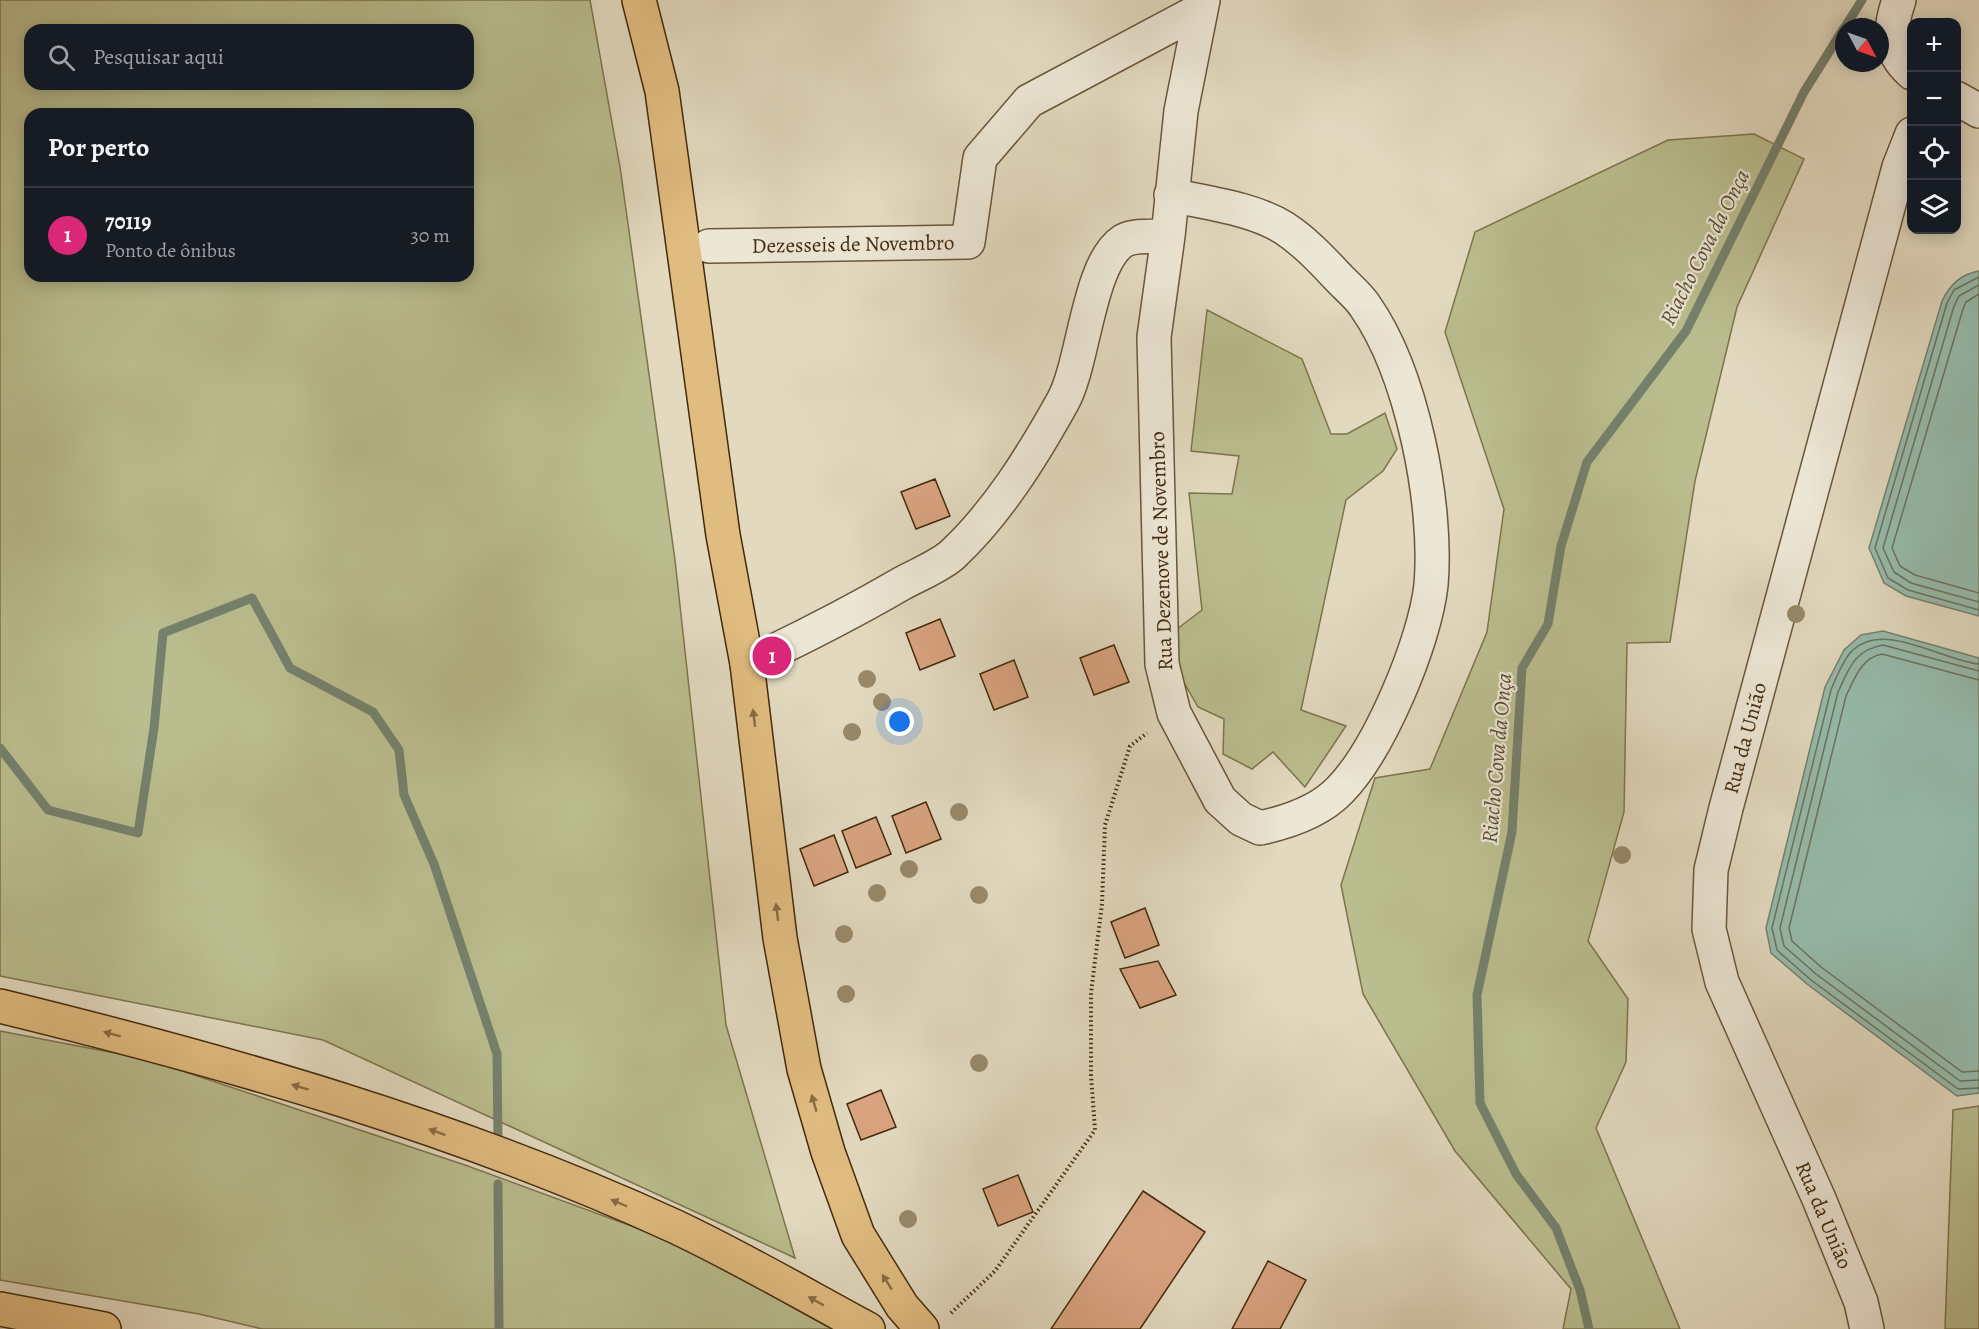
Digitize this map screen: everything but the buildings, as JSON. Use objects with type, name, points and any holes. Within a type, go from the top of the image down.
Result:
[{"type":"highway","points":[[639,0],[662,91],[723,535],[747,663],[780,938],[804,1069],[828,1152],[858,1235],[902,1306],[936,1322]]},
{"type":"highway","points":[[0,1006],[233,1066],[356,1103],[472,1145],[673,1226],[732,1254],[868,1329]]},
{"type":"highway","points":[[0,1309],[104,1329]]},
{"type":"street","points":[[1899,0],[1890,40],[1901,63],[1910,72]]},
{"type":"street","name":"Rua Dezenove de Novembro","points":[[1171,195],[1255,215],[1282,227],[1323,261],[1365,305],[1391,354],[1422,454],[1431,532],[1431,586],[1415,647],[1384,726],[1364,761],[1340,791],[1319,807],[1286,822],[1260,828],[1241,819],[1220,800],[1174,713],[1162,664],[1154,337],[1168,236],[1171,195],[1181,111],[1201,5]]},
{"type":"street","name":"Dezesseis de Novembro","points":[[709,246],[968,242],[980,158],[1029,101],[1201,5]]},
{"type":"street","points":[[1961,101],[1979,111]]},
{"type":"street","name":"Rua da União","points":[[1867,1329],[1861,1302],[1819,1199],[1722,982],[1709,929],[1711,870],[1726,808],[1899,167],[1907,145]]},
{"type":"street","points":[[747,663],[837,621],[950,556],[1002,496],[1027,462],[1072,384],[1089,310],[1103,269],[1113,254],[1123,242],[1137,237],[1168,236]]},
{"type":"path","points":[[936,1322],[995,1270],[1095,1130],[1091,1075],[1091,993],[1102,904],[1105,825],[1130,746],[1174,713]]},
{"type":"shaded area","points":[[0,0],[590,0],[620,167],[675,560],[726,1025],[795,1258],[323,1040],[0,976]]},
{"type":"shaded area","points":[[1754,134],[1804,159],[1737,307],[1695,481],[1670,642],[1627,643],[1624,812],[1588,941],[1628,999],[1626,1062],[1596,1128],[1680,1329],[1563,1329],[1571,1289],[1455,1151],[1363,994],[1341,885],[1375,778],[1430,769],[1487,632],[1504,509],[1445,332],[1475,232],[1668,140]]},
{"type":"shaded area","points":[[1207,310],[1302,359],[1331,434],[1347,434],[1385,413],[1397,449],[1383,471],[1346,500],[1301,710],[1346,726],[1305,787],[1273,752],[1252,769],[1223,754],[1224,719],[1198,707],[1169,656],[1168,636],[1202,610],[1189,493],[1232,494],[1239,456],[1191,451]]},
{"type":"shaded area","points":[[0,1031],[146,1059],[465,1165],[661,1237],[802,1308],[835,1329],[262,1329],[199,1314],[0,1280]]},
{"type":"shaded area","points":[[1979,1106],[1979,1329],[1945,1329],[1953,1110]]},
{"type":"water","points":[[1979,271],[1979,616],[1906,596],[1884,583],[1869,548],[1942,301],[1956,282]]},
{"type":"water","points":[[1883,631],[1979,658],[1979,1093],[1957,1096],[1807,984],[1771,953],[1766,928],[1825,687],[1844,650],[1861,635]]},
{"type":"waterway","name":"Riacho Cova da Onça","points":[[1851,18],[1862,0]]},
{"type":"waterway","name":"Riacho Cova da Onça","points":[[1589,1329],[1580,1290],[1556,1228],[1516,1174],[1480,1103],[1477,995],[1512,832],[1522,668],[1548,624],[1561,546],[1587,462],[1686,331],[1804,92],[1835,42]]},
{"type":"waterway","points":[[0,748],[48,810],[138,833],[154,728],[163,633],[252,598],[290,668],[373,712],[399,750],[404,795],[434,864],[497,1054],[498,1141]]},
{"type":"waterway","points":[[498,1184],[499,1329]]},
{"type":"place","name":"70119","points":[[772,656]]}]
